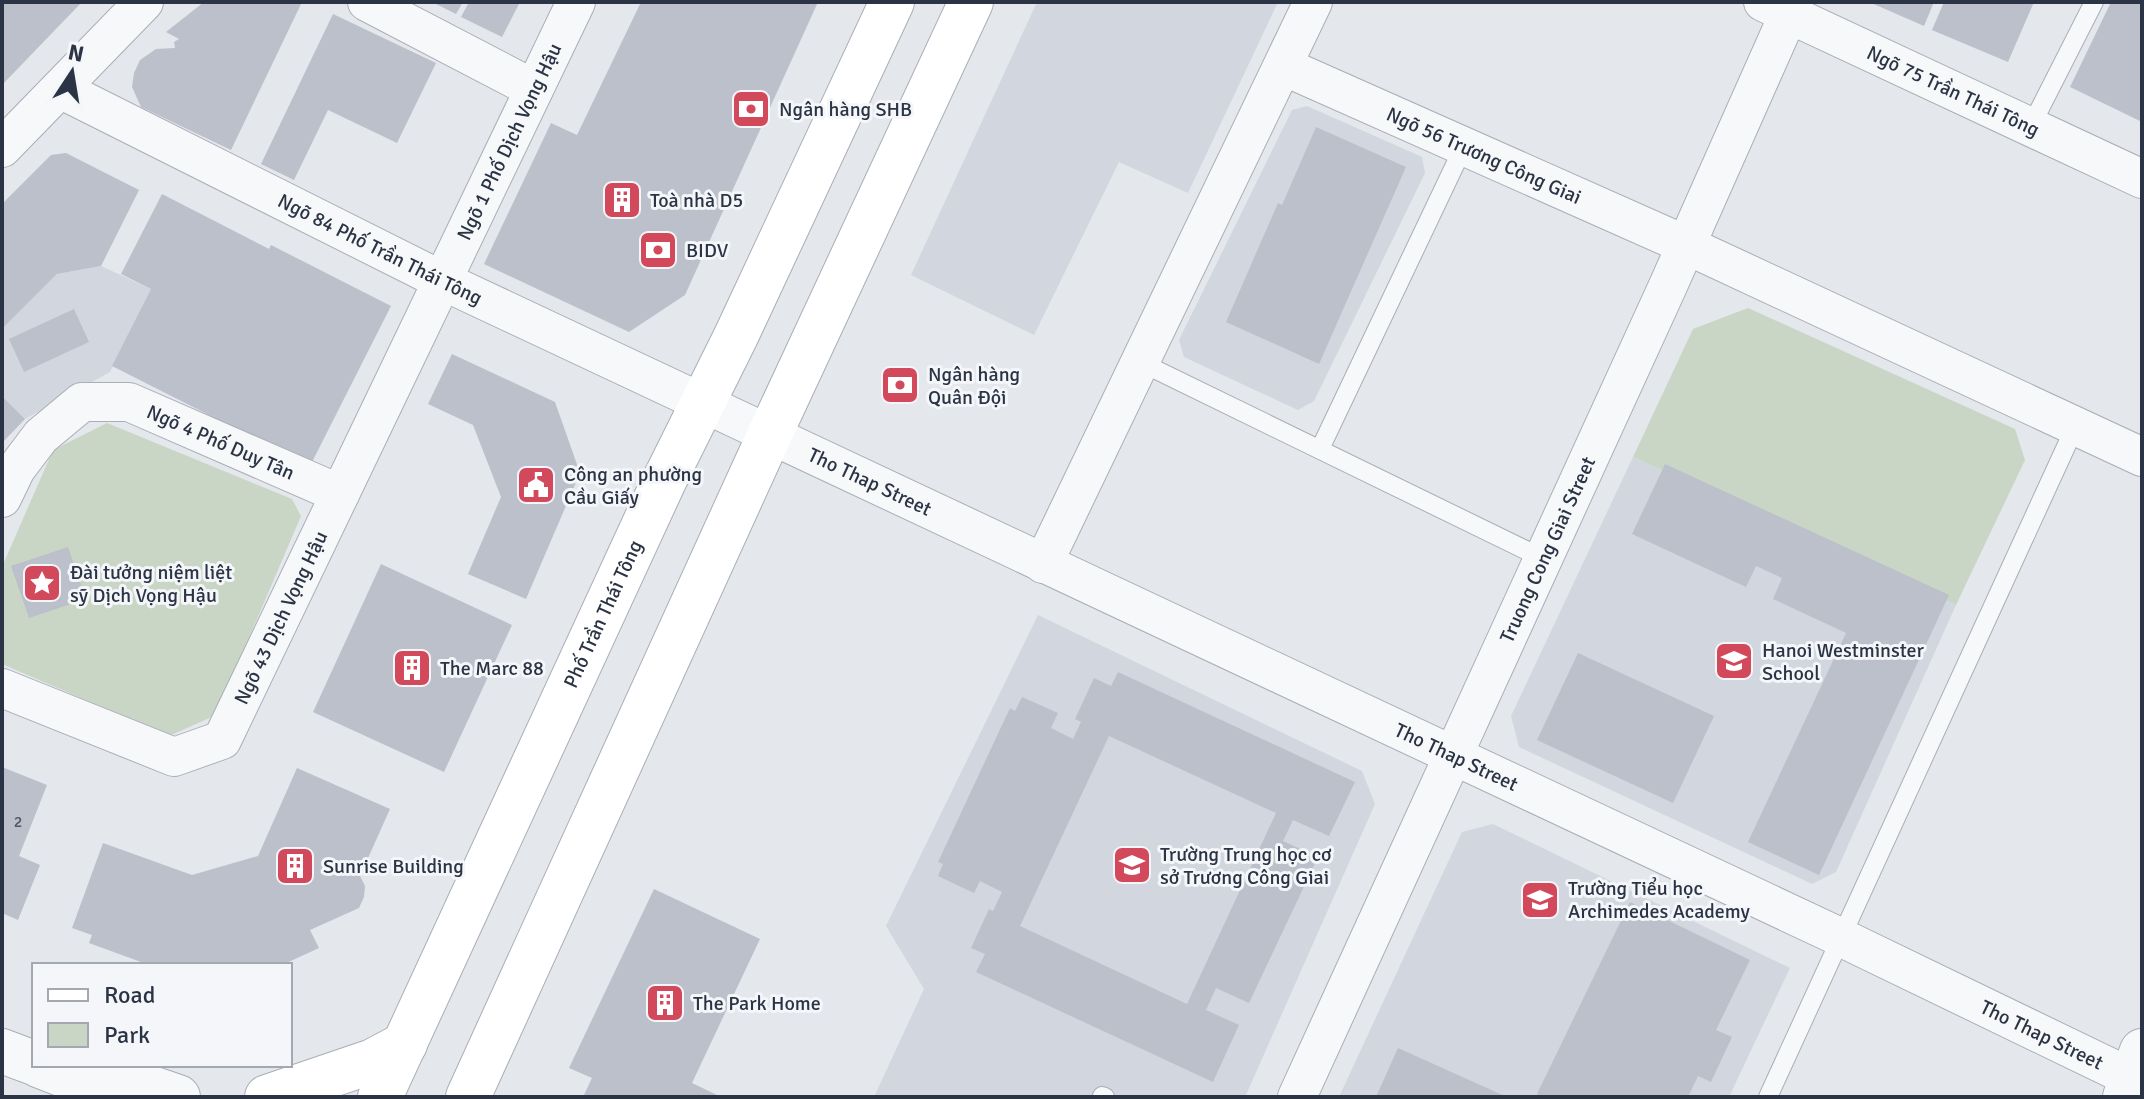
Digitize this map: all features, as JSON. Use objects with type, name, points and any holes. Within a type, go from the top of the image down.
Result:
[{"type":"main road","name":"Phố Trần Thái Tông","points":[[380,1097],[664,481],[892,2]]},
{"type":"main road","points":[[484,1084],[769,436],[971,2]]},
{"type":"main road","points":[[267,1097],[373,1061],[405,1044]]},
{"type":"street","points":[[367,2],[534,89]]},
{"type":"street","name":"Ngõ 1 Phố Dịch Vọng Hậu","points":[[443,281],[576,2]]},
{"type":"street","points":[[1043,564],[1313,2]]},
{"type":"street","points":[[2,148],[142,3]]},
{"type":"street","name":"Ngõ 75 Trần Thái Tông","points":[[1782,6],[2030,128],[2142,179]]},
{"type":"street","name":"Truong Cong Giai Street","points":[[1297,1097],[1686,245],[1782,6]]},
{"type":"street","name":"Ngõ 56 Trương Công Giai","points":[[1283,66],[1686,245],[2142,457]]},
{"type":"street","name":"Ngõ 84 Phố Trần Thái Tông","points":[[60,89],[443,281],[769,436]]},
{"type":"street","name":"Ngõ 43 Dịch Vọng Hậu","points":[[2,688],[174,757],[222,740],[443,281]]},
{"type":"street","name":"Ngõ 4 Phố Duy Tân","points":[[2,498],[16,469],[41,436],[82,402],[129,402],[340,494]]},
{"type":"street","name":"Tho Thap Street","points":[[769,436],[2135,1077]]},
{"type":"street","points":[[2,1051],[32,1062]]},
{"type":"street","points":[[42,1067],[92,1090],[137,1083],[178,1097]]},
{"type":"lane","points":[[2030,128],[2094,2]]},
{"type":"lane","points":[[1320,449],[1463,148]]},
{"type":"lane","points":[[1140,362],[1544,559]]},
{"type":"lane","points":[[1768,1097],[2075,427]]},
{"type":"shaded area","points":[[1037,2],[1278,2],[1188,193],[1119,162],[1034,335],[911,275]]},
{"type":"shaded area","points":[[1307,106],[1422,157],[1425,173],[1314,401],[1298,410],[1184,357],[1179,340],[1292,110]]},
{"type":"shaded area","points":[[101,266],[151,289],[110,372],[25,419],[2,396],[2,329],[57,274]]},
{"type":"shaded area","name":"Hanoi Westminster School","points":[[1633,457],[1956,605],[1836,872],[1812,884],[1519,747],[1511,716]]},
{"type":"shaded area","name":"Trường Trung học cơ sở Trương Công Giai","points":[[1038,615],[1362,771],[1375,804],[1245,1097],[874,1097],[924,989],[886,926]]},
{"type":"shaded area","name":"Trường Tiểu học Archimedes Academy","points":[[1493,824],[1790,968],[1729,1097],[1339,1097],[1462,832]]},
{"type":"green space","points":[[1748,308],[2015,429],[2025,460],[1956,605],[1633,457],[1693,329]]},
{"type":"green space","points":[[107,423],[292,499],[301,516],[216,715],[169,736],[2,664],[2,567],[53,450]]},
{"type":"building","points":[[2,2],[82,2],[2,85]]},
{"type":"building","points":[[204,2],[302,2],[231,150],[141,107],[132,87],[140,60],[156,49],[175,48],[174,42],[179,39],[166,32]]},
{"type":"building","points":[[432,2],[463,2],[456,14]]},
{"type":"building","points":[[469,2],[520,2],[502,37],[461,17]]},
{"type":"building","name":"Toà nhà D5","points":[[641,2],[818,2],[685,295],[629,332],[484,264],[551,123],[577,135]]},
{"type":"building","points":[[1869,2],[1934,2],[1924,26]]},
{"type":"building","points":[[1944,2],[2034,2],[2008,62],[1932,30]]},
{"type":"building","points":[[2111,2],[2142,2],[2142,122],[2070,87]]},
{"type":"building","points":[[333,14],[436,63],[397,143],[328,110],[294,180],[261,164]]},
{"type":"building","points":[[1316,127],[1406,167],[1319,364],[1226,322],[1278,203],[1282,205]]},
{"type":"building","points":[[66,153],[139,190],[101,266],[57,274],[2,329],[2,204],[51,155]]},
{"type":"building","points":[[162,194],[391,306],[310,466],[112,366],[151,289],[121,274]]},
{"type":"building","points":[[74,309],[89,342],[24,372],[9,339]]},
{"type":"building","name":"Công an phường Cầu Giấy","points":[[452,354],[555,402],[580,473],[526,599],[468,574],[501,497],[473,425],[428,404]]},
{"type":"building","points":[[2,396],[25,419],[2,443]]},
{"type":"building","points":[[1665,464],[1949,595],[1819,875],[1748,842],[1846,633],[1773,599],[1782,578],[1756,566],[1746,587],[1632,534]]},
{"type":"building","points":[[68,547],[86,599],[29,618],[11,566]]},
{"type":"building","name":"The Marc 88","points":[[381,564],[512,625],[444,772],[313,712]]},
{"type":"building","points":[[1578,653],[1714,716],[1673,803],[1537,740]]},
{"type":"building","points":[[1118,672],[1355,782],[1329,836],[1293,820],[1283,841],[1318,857],[1249,1003],[1216,988],[1206,1010],[1239,1025],[1213,1082],[976,972],[985,954],[971,948],[989,909],[993,911],[1002,892],[980,881],[974,893],[938,876],[943,864],[938,862],[1010,708],[1015,711],[1022,697],[1058,713],[1051,728],[1073,739],[1081,722],[1075,719],[1094,678],[1111,686]],"holes":[[[1109,736],[1276,813],[1187,1004],[1020,926]]]},
{"type":"building","points":[[2,767],[47,785],[19,856],[40,865],[18,920],[2,913]]},
{"type":"building","name":"Sunrise Building","points":[[297,768],[390,809],[360,876],[365,886],[359,908],[310,930],[319,948],[286,963],[142,963],[89,943],[92,935],[72,928],[103,843],[192,875],[258,856]]},
{"type":"building","name":"The Park Home","points":[[654,889],[760,939],[692,1083],[721,1097],[583,1097],[592,1078],[569,1068]]},
{"type":"building","points":[[1630,902],[1750,960],[1716,1030],[1732,1037],[1711,1082],[1698,1076],[1688,1097],[1542,1097],[1537,1094]]},
{"type":"building","points":[[1398,1048],[1507,1097],[1376,1097]]},
{"type":"place","name":"Ngân hàng SHB","points":[[751,109]]},
{"type":"place","name":"Toà nhà D5","points":[[622,200]]},
{"type":"place","name":"BIDV","points":[[658,250]]},
{"type":"place","name":"Ngân hàng Quân Đội","points":[[900,385]]},
{"type":"place","name":"Công an phường Cầu Giấy","points":[[536,485]]},
{"type":"place","name":"Đài tưởng niệm liệt sỹ Dịch Vọng Hậu","points":[[42,583]]},
{"type":"place","name":"Hanoi Westminster School","points":[[1734,661]]},
{"type":"place","name":"The Marc 88","points":[[412,668]]},
{"type":"place","name":"Trường Trung học cơ sở Trương Công Giai","points":[[1132,865]]},
{"type":"place","name":"Sunrise Building","points":[[295,866]]},
{"type":"place","name":"Trường Tiểu học Archimedes Academy","points":[[1540,900]]},
{"type":"place","name":"The Park Home","points":[[665,1003]]}]
